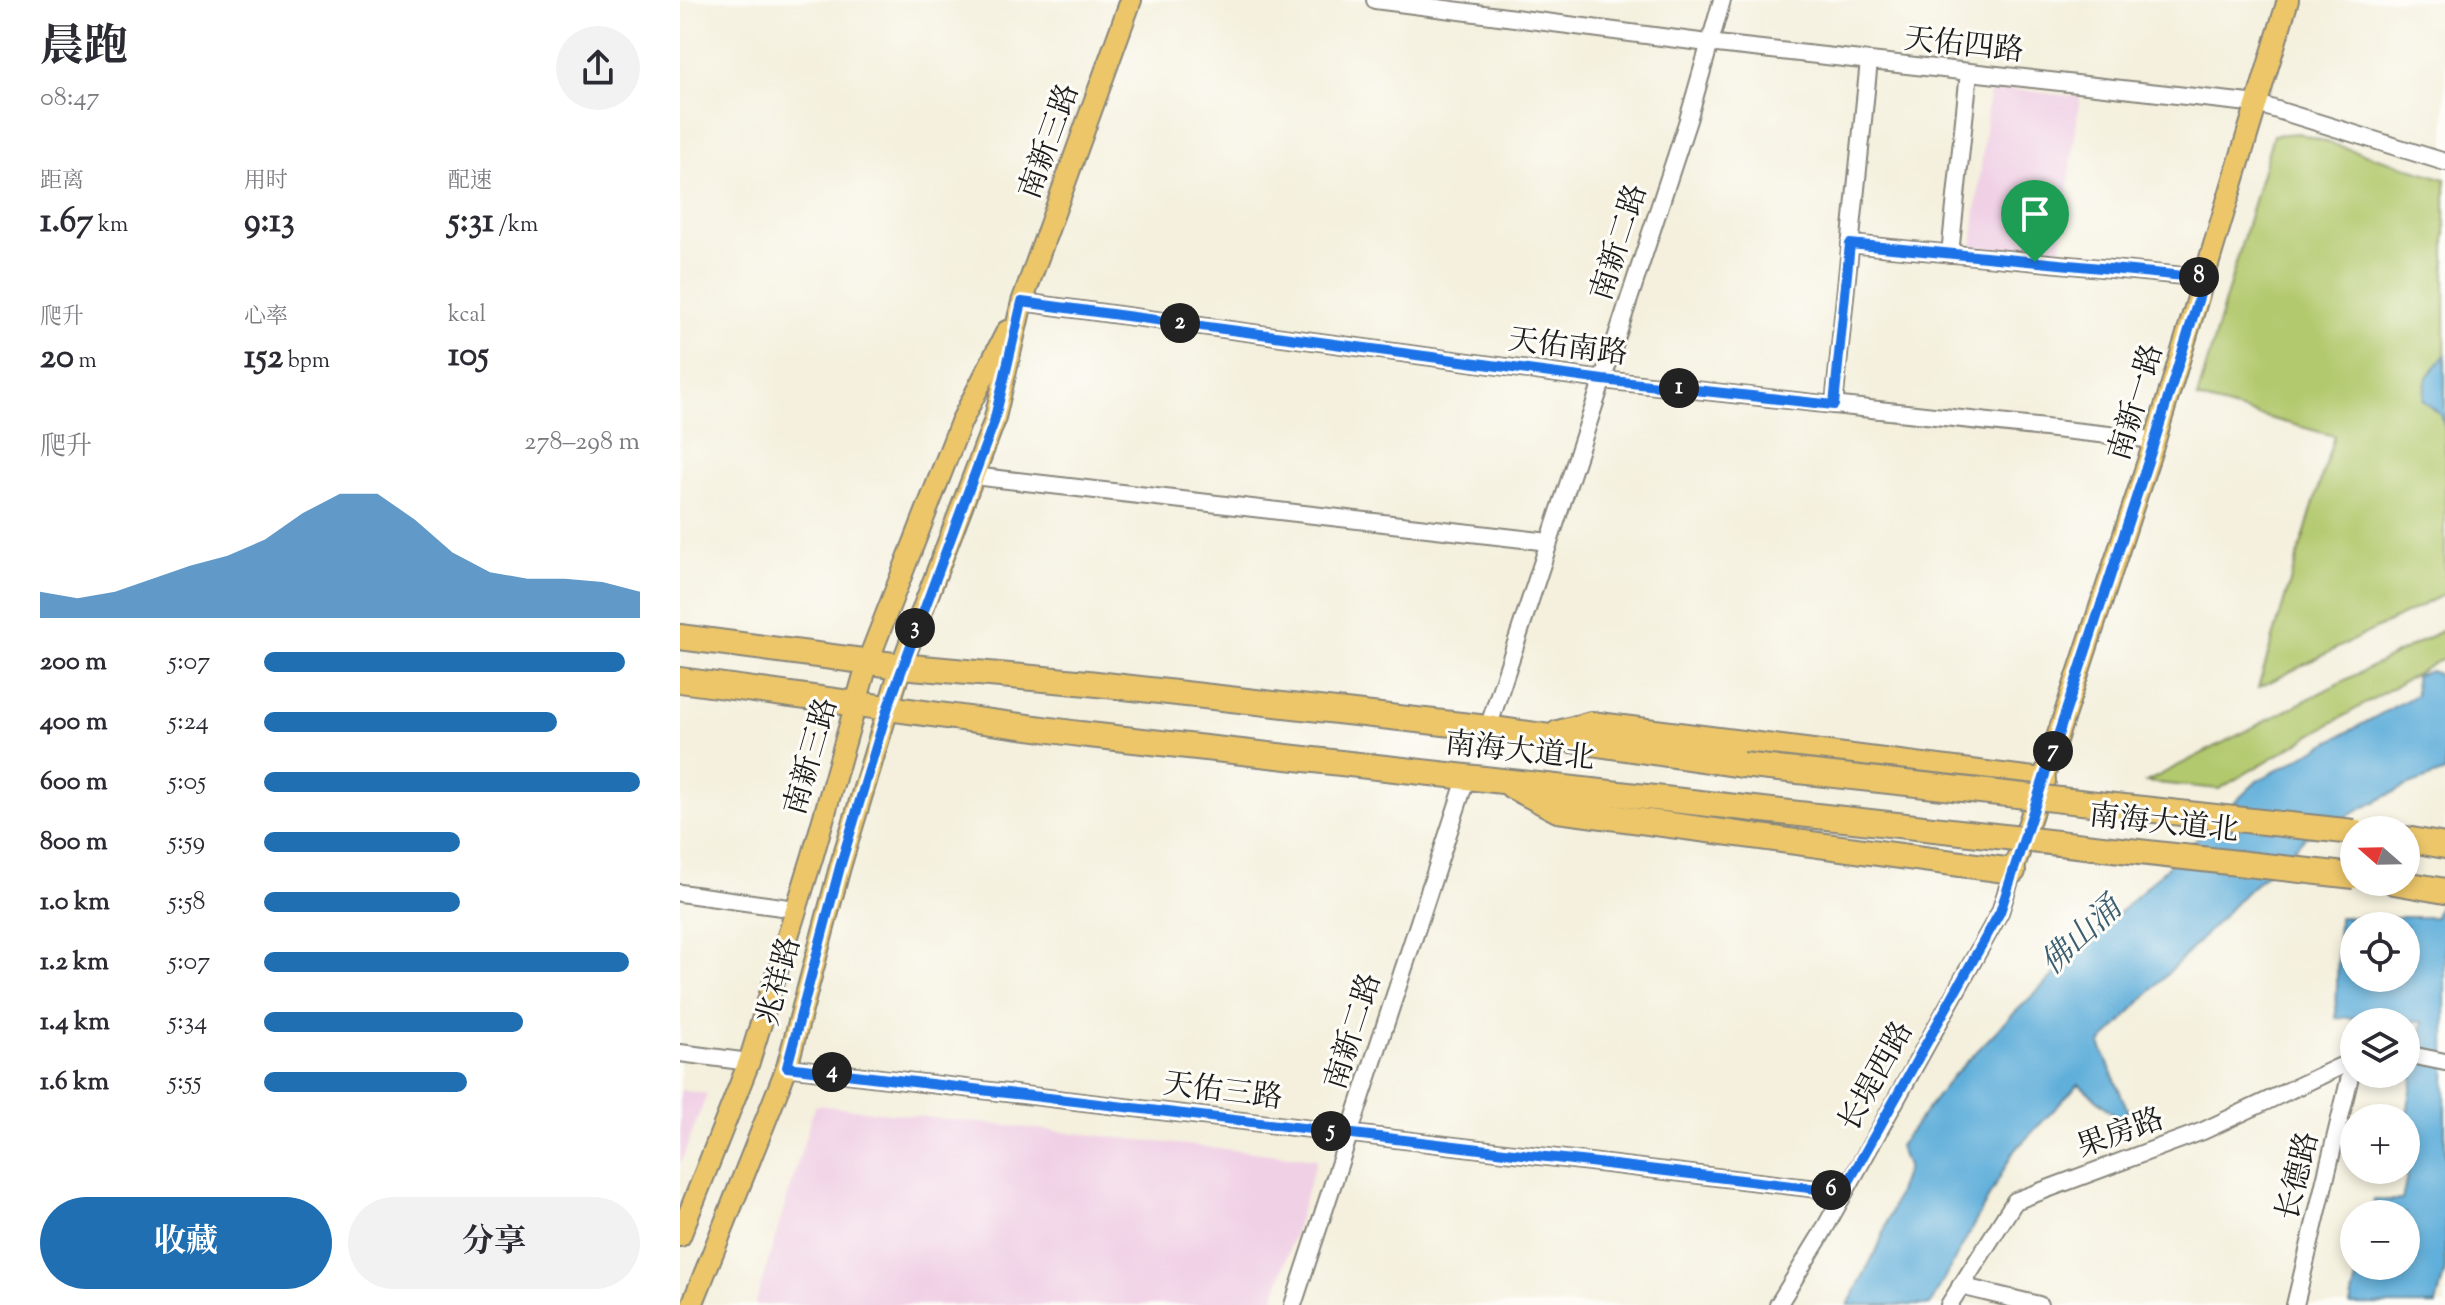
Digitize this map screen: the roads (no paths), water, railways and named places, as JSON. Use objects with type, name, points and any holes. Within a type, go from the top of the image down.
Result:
[{"type":"highway","name":"南海大道北","points":[[680,637],[901,666],[1088,683],[1488,728],[1742,765],[2340,830]]},
{"type":"highway","name":"南海大道北","points":[[680,680],[1080,734],[2340,874]]},
{"type":"highway","points":[[1546,736],[1591,724],[2043,781]]},
{"type":"highway","points":[[1499,779],[1558,810],[2013,871]]},
{"type":"highway","points":[[2420,842],[2445,846]]},
{"type":"highway","points":[[2420,887],[2445,891]]},
{"type":"main road","name":"南新三路","points":[[901,666],[994,422],[1022,302],[1131,0]]},
{"type":"main road","name":"南新一路","points":[[2013,871],[2155,440],[2288,0]]},
{"type":"main road","name":"南新三路","points":[[680,1236],[749,1062],[868,661],[961,422],[1022,302]]},
{"type":"main road","name":"兆祥路","points":[[692,1305],[787,1067],[840,867],[901,666]]},
{"type":"street","name":"天佑四路","points":[[1375,0],[1497,8],[1708,43],[2258,104],[2445,162]]},
{"type":"street","name":"南新二路","points":[[1488,728],[1688,120],[1722,0]]},
{"type":"street","points":[[1834,405],[1869,61]]},
{"type":"street","points":[[1950,254],[1969,72]]},
{"type":"street","points":[[1850,244],[2205,278]]},
{"type":"street","name":"天佑南路","points":[[1022,302],[1603,380],[2155,440]]},
{"type":"street","points":[[973,476],[1549,542]]},
{"type":"street","name":"南新二路","points":[[1293,1305],[1467,776]]},
{"type":"street","name":"长堤西路","points":[[1778,1305],[1821,1235],[2000,912],[2013,871]]},
{"type":"street","points":[[680,893],[796,909]]},
{"type":"street","points":[[680,1053],[749,1062]]},
{"type":"street","points":[[2420,1057],[2445,1062]]},
{"type":"street","name":"天佑三路","points":[[787,1067],[1843,1192]]},
{"type":"street","name":"果房路","points":[[1949,1305],[2015,1201],[2203,1131],[2340,1067]]},
{"type":"street","name":"长德路","points":[[2295,1305],[2347,1088]]},
{"type":"street","points":[[1960,1286],[2039,1305]]},
{"type":"water","points":[[2445,355],[2445,428],[2441,415],[2423,400],[2427,377]]},
{"type":"water","points":[[2431,671],[2445,677],[2445,772],[2404,787],[2347,816],[2340,816],[2340,820],[2306,837],[2246,892],[2100,1044],[2128,1111],[2119,1119],[2079,1084],[2014,1151],[1930,1305],[1848,1305],[1879,1245],[1907,1167],[1899,1146],[1952,1077],[2005,1022],[2257,781],[2416,695],[2415,676]]},
{"type":"water","points":[[2445,889],[2445,1270],[2436,1305],[2350,1305],[2356,1280],[2420,1280],[2420,1200],[2402,1200],[2405,1184],[2420,1184],[2420,1104],[2409,1104],[2411,1088],[2420,1088],[2423,1022],[2420,1022],[2420,1008],[2340,1008],[2340,1017],[2336,1017],[2339,917],[2340,992],[2420,992],[2420,917],[2435,917]]},
{"type":"water label","name":"佛山涌","points":[[2080,935]]}]
